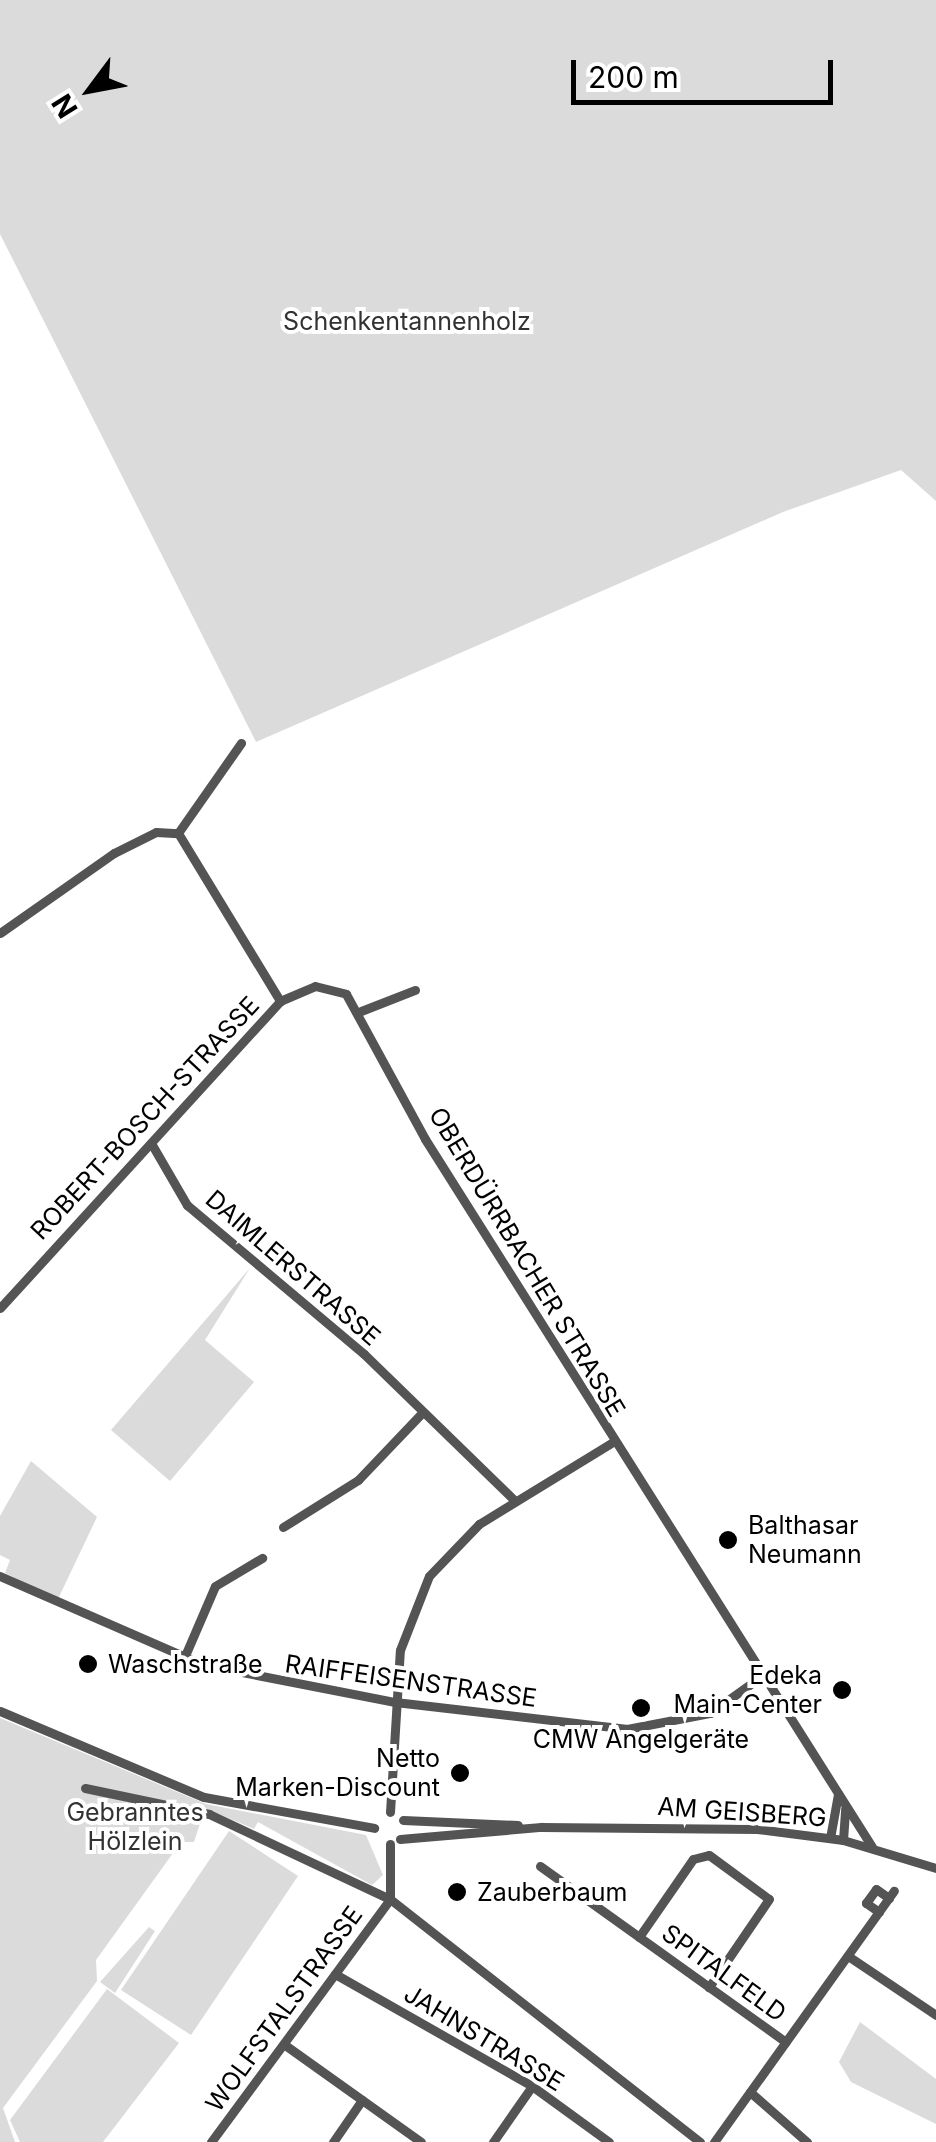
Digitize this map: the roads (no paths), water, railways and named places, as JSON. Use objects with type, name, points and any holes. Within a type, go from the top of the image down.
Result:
[{"type":"street","points":[[178,833],[241,743]]},
{"type":"street","points":[[0,933],[67,880],[156,832],[178,833]]},
{"type":"street","points":[[178,833],[280,1001],[329,988],[361,1011],[414,990]]},
{"type":"street","name":"ROBERT-BOSCH-STRASSE","points":[[0,1308],[280,1001]]},
{"type":"street","name":"OBERDÜRRBACHER STRASSE","points":[[361,1011],[425,1140],[872,1847]]},
{"type":"street","name":"DAIMLERSTRASSE","points":[[151,1143],[187,1204],[364,1354],[420,1416],[502,1480],[515,1502]]},
{"type":"street","points":[[283,1527],[358,1480],[420,1416]]},
{"type":"street","points":[[374,1828],[390,1812],[395,1702],[406,1623],[429,1576],[465,1536],[613,1442]]},
{"type":"street","points":[[184,1658],[215,1586],[262,1558]]},
{"type":"street","name":"RAIFFEISENSTRASSE","points":[[0,1576],[184,1658],[395,1702],[627,1729],[710,1713],[763,1675]]},
{"type":"street","points":[[0,1711],[145,1777],[283,1816],[374,1828],[395,1841]]},
{"type":"street","points":[[85,1788],[210,1814],[390,1899],[700,2142]]},
{"type":"street","points":[[830,1838],[838,1794]]},
{"type":"street","points":[[842,1840],[844,1804]]},
{"type":"street","points":[[390,1812],[403,1820],[395,1841],[390,1899]]},
{"type":"street","name":"AM GEISBERG","points":[[403,1820],[830,1838],[936,1868]]},
{"type":"street","name":"AM GEISBERG","points":[[395,1841],[541,1826]]},
{"type":"street","points":[[639,1937],[693,1859],[709,1854],[769,1899],[709,1987]]},
{"type":"street","name":"SPITALFELD","points":[[540,1866],[786,2042]]},
{"type":"street","points":[[714,2142],[848,1956],[891,1895],[876,1889],[866,1903],[879,1912]]},
{"type":"street","name":"WOLFSTALSTRASSE","points":[[211,2142],[390,1899]]},
{"type":"street","points":[[848,1956],[936,2016]]},
{"type":"street","name":"JAHNSTRASSE","points":[[335,1974],[532,2086],[609,2142]]},
{"type":"street","points":[[284,2044],[421,2142]]},
{"type":"street","points":[[492,2142],[532,2086]]},
{"type":"street","points":[[750,2092],[807,2142]]},
{"type":"street","points":[[333,2142],[362,2100]]},
{"type":"place","name":"Balthasar Neumann","points":[[728,1540]]},
{"type":"place","name":"Waschstraße","points":[[88,1664]]},
{"type":"place","name":"Edeka Main-Center","points":[[842,1690]]},
{"type":"place","name":"CMW Angelgeräte","points":[[641,1708]]},
{"type":"place","name":"Netto Marken-Discount","points":[[460,1773]]},
{"type":"place","name":"Zauberbaum","points":[[457,1892]]},
{"type":"park label","name":"Schenkentannenholz","points":[[407,321]]},
{"type":"park label","name":"Gebranntes Hölzlein","points":[[135,1828]]}]
